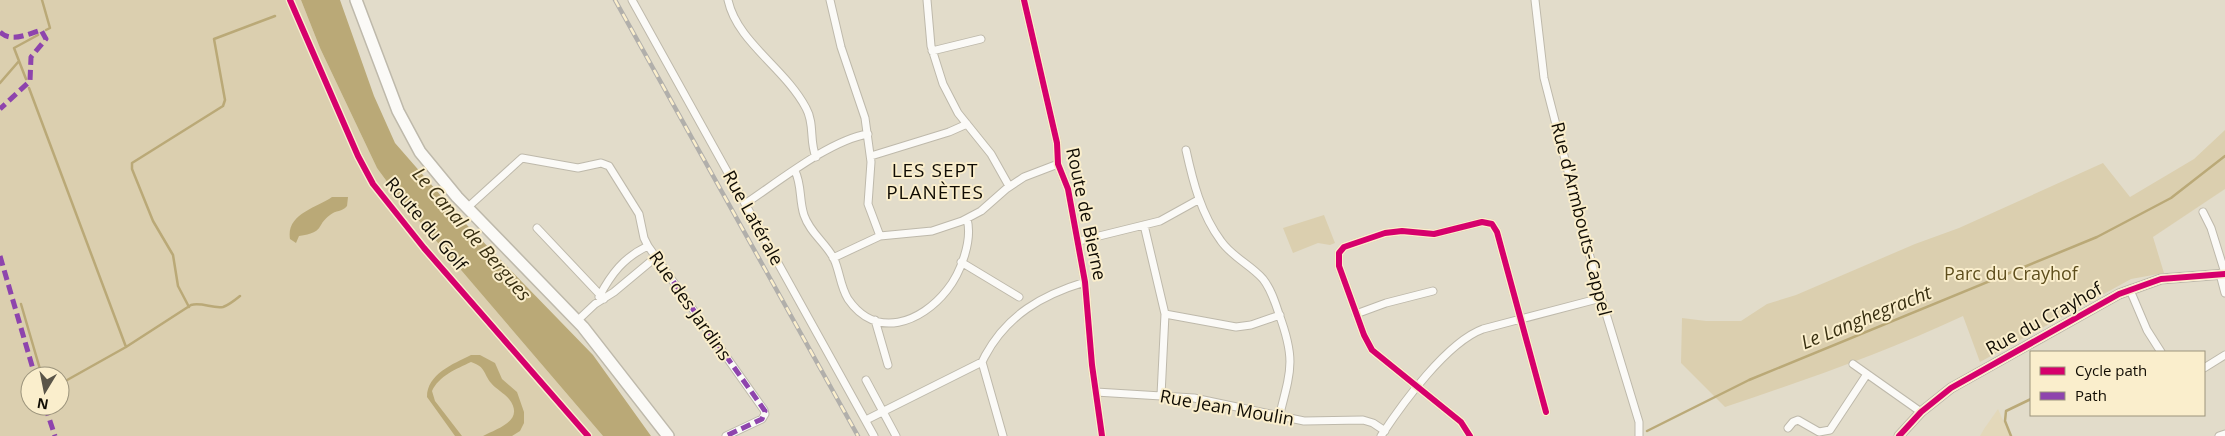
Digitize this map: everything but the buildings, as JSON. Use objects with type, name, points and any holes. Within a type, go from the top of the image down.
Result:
[{"type":"main road","points":[[356,0],[405,125],[420,152],[467,208],[577,321],[668,436]]},
{"type":"street","name":"Route du Golf","points":[[290,0],[372,184],[424,248],[588,436]]},
{"type":"street","name":"Rue Latérale","points":[[632,0],[874,436]]},
{"type":"street","points":[[728,0],[731,12],[740,29],[780,71],[806,108],[812,122],[813,149],[816,157]]},
{"type":"street","points":[[830,0],[841,47],[862,107],[868,134],[871,156],[868,204],[880,236]]},
{"type":"street","points":[[927,0],[928,28],[932,51],[943,84],[956,109],[989,150],[1009,186]]},
{"type":"street","name":"Route de Bierne","points":[[1024,0],[1056,143],[1058,164],[1068,190],[1079,241],[1102,436]]},
{"type":"street","name":"Rue d'Armbouts-Cappel","points":[[1535,0],[1544,78],[1601,298],[1638,418],[1639,436]]},
{"type":"street","points":[[932,51],[982,39]]},
{"type":"street","points":[[871,156],[949,132],[967,124]]},
{"type":"street","points":[[745,204],[816,157],[849,138],[868,134]]},
{"type":"street","points":[[1186,150],[1198,200],[1221,242],[1266,283],[1280,315],[1289,343],[1292,362],[1280,417]]},
{"type":"street","name":"Rue des Jardins","points":[[467,208],[522,158],[580,168],[605,163],[611,168],[640,214],[644,238],[648,246],[765,411],[762,419],[726,436]]},
{"type":"street","points":[[833,258],[880,236],[932,231],[967,219],[981,211],[1009,186],[1028,175],[1058,164]]},
{"type":"street","points":[[795,171],[799,179],[805,218],[833,258],[848,298],[862,314],[875,320],[899,322],[909,320],[923,314],[947,290],[961,262],[969,234],[967,219]]},
{"type":"street","points":[[1079,241],[1168,218],[1198,200]]},
{"type":"street","points":[[2203,212],[2211,228],[2223,274],[2225,293]]},
{"type":"street","points":[[1470,436],[1461,422],[1374,353],[1365,340],[1340,269],[1340,251],[1347,245],[1389,232],[1402,231],[1434,234],[1482,222],[1494,226],[1546,412]]},
{"type":"street","points":[[1144,225],[1165,314],[1161,395]]},
{"type":"street","points":[[537,228],[602,297]]},
{"type":"street","points":[[602,297],[610,277],[626,258],[648,246]]},
{"type":"street","points":[[577,321],[602,297],[656,257]]},
{"type":"street","points":[[961,262],[1019,297]]},
{"type":"street","name":"Rue du Crayhof","points":[[1899,436],[1940,395],[1964,380],[2130,290],[2168,278],[2223,274]]},
{"type":"street","points":[[866,420],[982,362],[991,346],[1020,312],[1085,282]]},
{"type":"street","points":[[2130,290],[2147,330],[2160,351]]},
{"type":"street","points":[[1356,314],[1433,291]]},
{"type":"street","points":[[1383,433],[1447,352],[1463,340],[1479,331],[1601,298]]},
{"type":"street","points":[[1165,314],[1236,327],[1251,325],[1280,315]]},
{"type":"street","points":[[875,320],[888,365]]},
{"type":"street","points":[[2205,367],[2225,354]]},
{"type":"street","points":[[982,362],[1003,436]]},
{"type":"street","points":[[1853,364],[1921,412]]},
{"type":"street","points":[[1788,428],[1793,422],[1798,420],[1819,432],[1830,430],[1867,374]]},
{"type":"street","points":[[866,380],[896,436]]},
{"type":"street","name":"Rue Jean Moulin","points":[[1096,392],[1201,399],[1280,417],[1318,422],[1363,420],[1373,423],[1383,433]]},
{"type":"street","points":[[2219,436],[2225,434]]},
{"type":"shaded area","points":[[1998,409],[2010,436],[1980,436],[1984,429]]},
{"type":"green space","points":[[0,0],[301,0],[320,48],[377,168],[396,194],[603,436],[0,436]]},
{"type":"green space","name":"Parc du Crayhof","points":[[2225,130],[2225,189],[2153,237],[2164,273],[2131,279],[1980,362],[1963,316],[1905,342],[1845,365],[1725,407],[1681,363],[1682,318],[1706,321],[1741,321],[1767,304],[1796,295],[1915,244],[1959,228],[2103,163],[2130,197],[2194,159]]},
{"type":"green space","points":[[1324,215],[1335,243],[1330,245],[1318,243],[1293,253],[1283,228]]},
{"type":"water","name":"Le Canal de Bergues","points":[[301,0],[340,0],[374,96],[395,143],[463,221],[593,355],[651,436],[603,436],[396,194],[377,168],[320,48]]},
{"type":"water","points":[[332,197],[348,197],[347,206],[330,215],[313,233],[299,236],[296,243],[290,239],[290,230],[297,218]]},
{"type":"water","points":[[471,355],[480,355],[495,363],[502,379],[517,392],[524,412],[524,423],[520,431],[512,436],[483,436],[507,423],[512,419],[514,413],[509,399],[493,385],[482,368],[476,364],[471,362],[448,374],[439,381],[432,391],[435,401],[462,436],[455,436],[427,397],[431,382],[436,376],[449,366]]},
{"type":"waterway","points":[[42,0],[50,28],[46,30]]},
{"type":"waterway","points":[[189,307],[178,286],[173,255],[153,221],[132,169],[132,163],[223,106],[225,100],[214,39],[275,16]]},
{"type":"waterway","points":[[0,83],[19,61],[14,48],[38,35]]},
{"type":"waterway","points":[[19,61],[26,79]]},
{"type":"waterway","points":[[29,88],[126,347]]},
{"type":"waterway","name":"Le Langhegracht","points":[[1647,431],[1749,380],[2097,237],[2171,198],[2225,156]]},
{"type":"waterway","points":[[70,378],[126,347],[191,305],[223,307],[240,296]]},
{"type":"waterway","points":[[21,304],[39,366]]},
{"type":"waterway","points":[[2011,436],[2005,421],[2006,411],[2030,399]]},
{"type":"railway","points":[[615,0],[858,436]]},
{"type":"marked path","points":[[0,32],[9,37],[14,37],[41,30],[46,39],[31,57],[30,81],[0,109]]},
{"type":"marked path","points":[[0,256],[32,366]]},
{"type":"marked path","points":[[656,257],[765,411],[762,419],[726,436]]},
{"type":"marked path","points":[[48,416],[55,436]]},
{"type":"cycle path","points":[[290,0],[358,156],[373,184],[424,248],[588,436]]},
{"type":"cycle path","points":[[1024,0],[1057,143],[1058,164],[1068,189],[1085,282],[1092,365],[1102,436]]},
{"type":"cycle path","points":[[1470,436],[1461,422],[1372,350],[1364,335],[1339,266],[1339,253],[1344,247],[1385,233],[1402,231],[1434,234],[1482,222],[1492,224],[1497,232],[1546,412]]},
{"type":"cycle path","points":[[1899,436],[1921,412],[1951,388],[2119,294],[2161,279],[2225,274]]},
{"type":"district","name":"LES SEPT PLANÈTES","points":[[935,181]]}]
